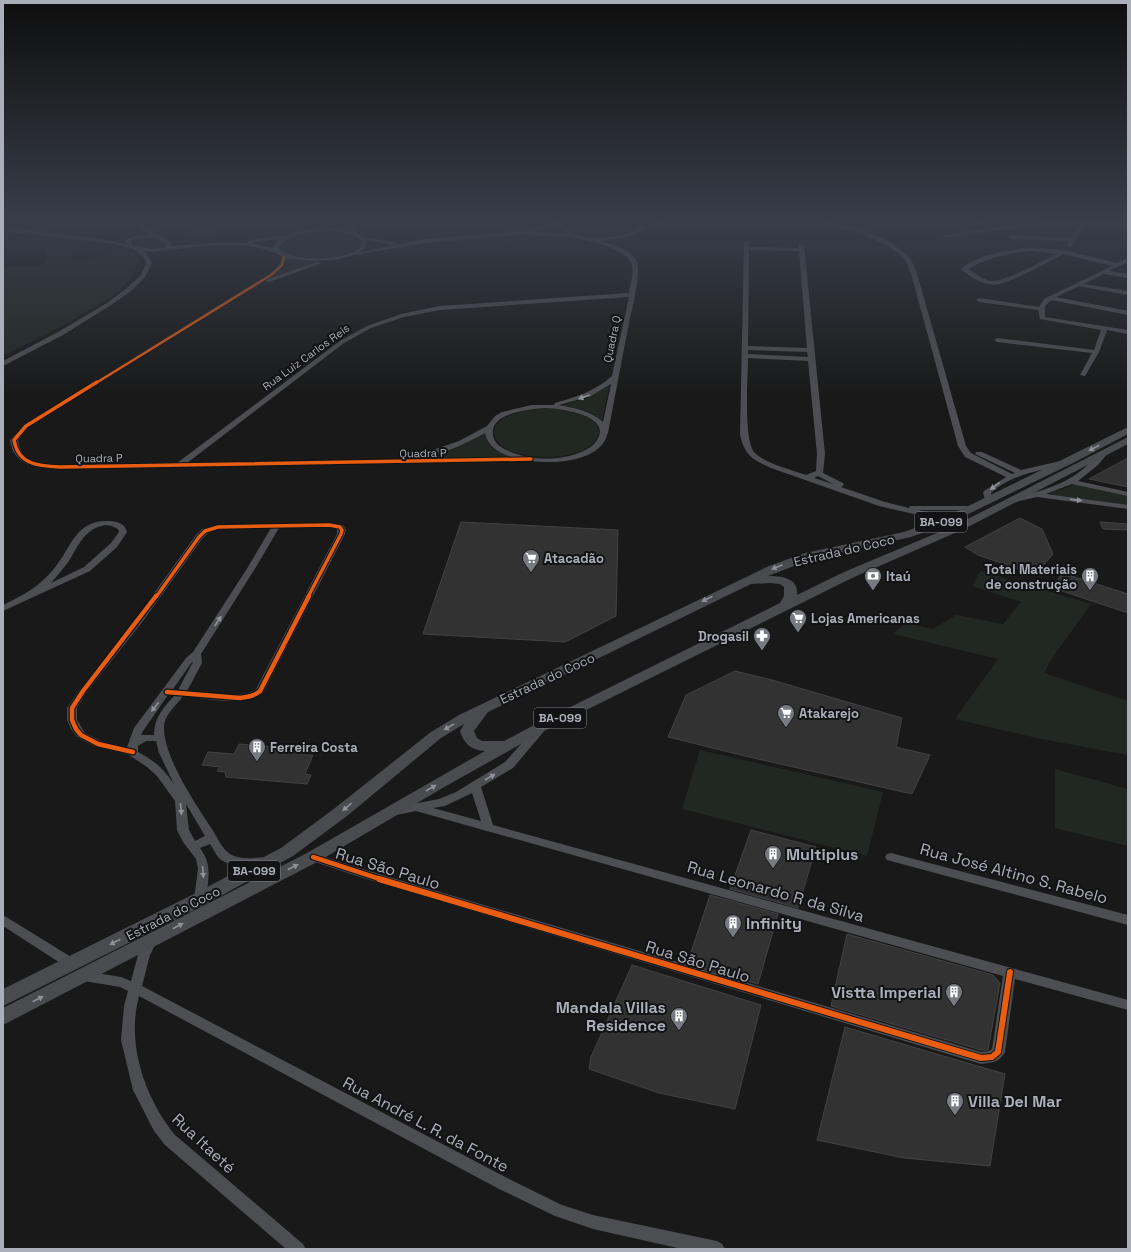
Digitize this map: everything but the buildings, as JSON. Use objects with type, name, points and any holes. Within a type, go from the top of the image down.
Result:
[{"type":"highway","name":"Estrada do Coco","points":[[3,1017],[78,970],[200,899],[287,852],[341,812],[436,735],[484,708],[742,582],[789,562],[809,556],[907,535],[952,518],[1069,461],[1128,430]]},
{"type":"highway","name":"Estrada do Coco","points":[[3,998],[78,970],[151,940],[313,857],[388,812],[541,727],[848,574],[960,527],[1128,440]]},
{"type":"highway","points":[[742,582],[766,580],[784,582],[790,585],[792,595],[786,605]]},
{"type":"highway","points":[[484,708],[467,731],[469,739],[475,744],[486,746],[509,744]]},
{"type":"street","points":[[3,364],[105,307],[141,278]]},
{"type":"street","name":"Quadra P","points":[[264,278],[26,426],[14,440],[14,446],[21,458],[31,463],[60,467],[531,459]]},
{"type":"street","points":[[247,290],[275,278]]},
{"type":"street","name":"Quadra Q","points":[[614,377],[635,278]]},
{"type":"street","points":[[746,278],[744,434],[747,449],[750,453],[758,459],[894,506],[952,518]]},
{"type":"street","points":[[804,278],[810,350],[822,454],[818,473]]},
{"type":"street","points":[[915,278],[960,438],[967,449],[968,455],[1010,476]]},
{"type":"street","points":[[977,278],[994,283],[1010,278]]},
{"type":"street","points":[[1089,278],[1044,301],[1041,309],[1041,316],[1046,319],[1128,332]]},
{"type":"street","points":[[1077,284],[1128,293]]},
{"type":"street","name":"Rua Luiz Carlos Reis","points":[[179,466],[342,342],[368,327],[403,315],[440,308],[632,295]]},
{"type":"street","points":[[1050,298],[1128,313]]},
{"type":"street","points":[[979,300],[1041,309]]},
{"type":"street","points":[[1082,375],[1096,352],[1105,328]]},
{"type":"street","points":[[997,340],[1096,352]]},
{"type":"street","points":[[745,348],[810,350]]},
{"type":"street","points":[[745,356],[811,359]]},
{"type":"street","points":[[382,462],[420,456],[453,447],[470,440],[490,427],[495,420],[505,414],[517,410],[547,406],[582,398],[605,386],[614,377]]},
{"type":"street","points":[[490,427],[488,435],[492,443],[501,450],[515,456],[549,460],[581,454],[601,441],[604,433],[614,377]]},
{"type":"street","points":[[547,406],[569,408],[588,414],[602,426],[604,433]]},
{"type":"street","points":[[967,449],[1019,472]]},
{"type":"street","points":[[1008,502],[1037,495],[1073,482],[1088,472],[1104,453]]},
{"type":"street","points":[[989,500],[988,493],[990,490],[1010,476],[1019,472],[1069,461]]},
{"type":"street","points":[[1001,471],[1008,467]]},
{"type":"street","points":[[807,477],[818,473],[860,494]]},
{"type":"street","points":[[1073,482],[1128,494]]},
{"type":"street","points":[[1037,495],[1128,507]]},
{"type":"street","points":[[894,506],[912,508],[973,508]]},
{"type":"street","points":[[3,608],[87,569],[114,545],[123,532],[122,528],[117,524],[109,523],[96,524],[89,527],[78,536],[65,561],[54,575],[32,594]]},
{"type":"street","points":[[160,738],[144,738],[133,748],[98,744],[81,735],[76,729],[72,720],[72,708],[75,702],[140,619],[199,536],[205,531],[218,527],[329,525],[336,526],[342,530],[342,534],[260,691],[255,695],[248,697],[167,692]]},
{"type":"street","points":[[200,899],[204,869],[201,858],[183,830],[180,800],[161,773],[152,765],[138,757],[133,748],[138,730],[189,660],[196,654],[252,567],[276,526]]},
{"type":"street","points":[[54,575],[67,579]]},
{"type":"street","points":[[196,654],[196,664],[180,693],[162,717],[158,726],[160,738],[167,759],[212,838],[222,854],[228,860],[247,862],[272,861]]},
{"type":"street","points":[[388,812],[441,803],[460,795],[508,765],[524,749],[541,727]]},
{"type":"street","points":[[152,765],[161,764],[167,759]]},
{"type":"street","points":[[475,786],[488,827]]},
{"type":"street","name":"Rua Leonardo R da Silva","points":[[415,807],[1128,1004]]},
{"type":"street","points":[[193,847],[212,838]]},
{"type":"street","name":"Rua São Paulo","points":[[313,857],[357,872],[981,1058],[992,1057],[998,1052],[1010,972]]},
{"type":"street","name":"Rua José Altino S. Rabelo","points":[[891,857],[1128,920]]},
{"type":"street","points":[[3,920],[78,970]]},
{"type":"street","points":[[135,988],[144,955],[151,940]]},
{"type":"street","name":"Rua André L. R. da Fonte","points":[[78,970],[135,988],[504,1184],[560,1211],[593,1222],[717,1249]]},
{"type":"street","name":"Rua Itaeté","points":[[135,988],[130,1006],[128,1040],[140,1090],[159,1126],[170,1140],[298,1249]]},
{"type":"shaded area","points":[[3,278],[132,278],[111,297],[68,323],[3,356]]},
{"type":"shaded area","points":[[609,386],[602,421],[587,411],[562,405],[587,398]]},
{"type":"shaded area","points":[[548,408],[564,410],[592,420],[598,426],[599,433],[595,441],[587,448],[578,452],[555,457],[520,454],[503,447],[498,443],[494,435],[495,428],[499,422],[506,417],[524,411]]},
{"type":"shaded area","points":[[485,433],[488,443],[492,447],[501,453],[516,458],[413,460],[460,447]]},
{"type":"shaded area","points":[[1076,484],[1128,495],[1128,506],[1054,496],[1051,493]]},
{"type":"shaded area","points":[[980,571],[1091,604],[1053,657],[1044,673],[1128,701],[1128,755],[1041,739],[955,719],[998,659],[893,634],[906,623],[933,629],[956,615],[1003,624],[1021,602],[972,586]]},
{"type":"shaded area","points":[[700,750],[883,792],[867,856],[682,809]]},
{"type":"shaded area","points":[[1055,769],[1128,789],[1128,846],[1055,828]]},
{"type":"cycle path","points":[[265,278],[26,426],[14,440],[15,448],[19,455],[37,465],[60,467],[531,459]]},
{"type":"cycle path","points":[[133,752],[98,744],[81,735],[76,729],[72,720],[72,708],[83,691],[140,619],[199,537],[205,531],[218,527],[329,525],[340,527],[342,530],[341,534],[260,691],[253,696],[240,698],[167,692]]},
{"type":"cycle path","points":[[313,857],[357,872],[981,1058],[992,1057],[998,1052],[1010,972]]},
{"type":"place","name":"Atacadão","points":[[531,573]]},
{"type":"place","name":"Itaú","points":[[873,591]]},
{"type":"place","name":"Total Materiais de construção","points":[[1090,591]]},
{"type":"place","name":"Lojas Americanas","points":[[798,633]]},
{"type":"place","name":"Drogasil","points":[[762,651]]},
{"type":"place","name":"Atakarejo","points":[[786,728]]},
{"type":"place","name":"Ferreira Costa","points":[[257,762]]},
{"type":"place","name":"Multiplus","points":[[773,869]]},
{"type":"place","name":"Infinity","points":[[733,938]]},
{"type":"place","name":"Vistta Imperial","points":[[954,1007]]},
{"type":"place","name":"Mandala Villas Residence","points":[[679,1031]]},
{"type":"place","name":"Villa Del Mar","points":[[955,1116]]}]
